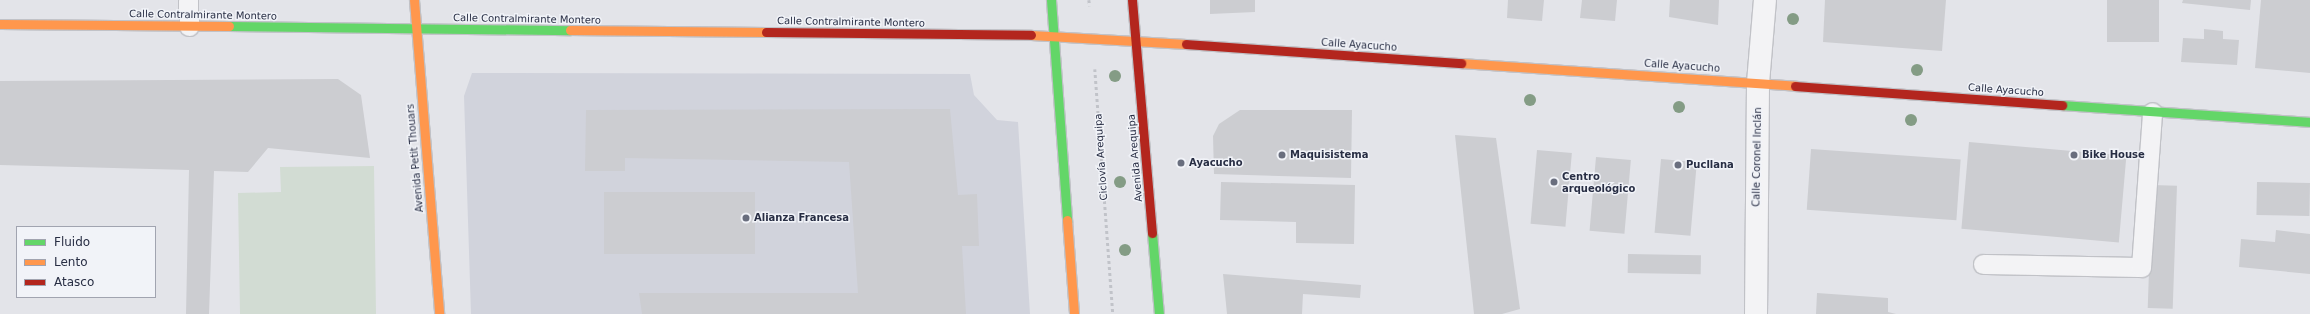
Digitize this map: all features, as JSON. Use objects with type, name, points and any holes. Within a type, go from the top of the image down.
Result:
[{"type":"street","name":"Avenida Petit Thouars","points":[[414,0],[439,314]]},
{"type":"street","points":[[1050,0],[1074,314]]},
{"type":"street","name":"Avenida Arequipa","points":[[1132,0],[1159,314]]},
{"type":"street","name":"Calle Coronel Inclán","points":[[1756,314],[1758,82],[1765,0]]},
{"type":"street","name":"Calle Contralmirante Montero","points":[[0,24],[1053,36]]},
{"type":"street","name":"Calle Ayacucho","points":[[1053,36],[1758,82],[2152,112],[2310,122]]},
{"type":"lane","points":[[188,0],[189,26]]},
{"type":"lane","points":[[1983,264],[2140,267],[2152,112]]},
{"type":"path","name":"Ciclovía Arequipa","points":[[1089,0],[1093,38],[1112,314]]},
{"type":"shaded area","name":"Alianza Francesa","points":[[472,73],[970,74],[974,95],[997,120],[1018,122],[1030,314],[471,314],[464,96]]},
{"type":"shaded area","points":[[374,166],[376,314],[240,314],[238,193],[281,192],[280,167]]},
{"type":"building","points":[[1210,0],[1255,0],[1255,12],[1210,14]]},
{"type":"building","points":[[1508,0],[1544,0],[1542,21],[1507,18]]},
{"type":"building","points":[[1582,0],[1617,0],[1615,21],[1580,18]]},
{"type":"building","points":[[1670,0],[1719,0],[1718,25],[1669,17]]},
{"type":"building","points":[[1825,0],[1946,0],[1942,51],[1823,42]]},
{"type":"building","points":[[2107,0],[2159,0],[2159,42],[2107,42]]},
{"type":"building","points":[[2183,0],[2251,0],[2250,10],[2182,3]]},
{"type":"building","points":[[2261,0],[2310,0],[2310,73],[2255,68]]},
{"type":"building","points":[[2204,29],[2223,31],[2223,39],[2239,40],[2237,65],[2181,62],[2183,38],[2204,39]]},
{"type":"building","points":[[338,79],[361,95],[370,158],[268,148],[248,172],[214,171],[209,314],[186,314],[189,170],[0,165],[0,81]]},
{"type":"building","points":[[950,109],[958,195],[977,194],[979,246],[962,246],[966,314],[642,314],[639,293],[858,293],[849,162],[625,158],[625,171],[585,171],[586,110]]},
{"type":"building","name":"Maquisistema","points":[[1240,110],[1352,110],[1351,178],[1214,174],[1213,136],[1219,124]]},
{"type":"building","points":[[1455,135],[1496,138],[1520,309],[1502,314],[1474,314]]},
{"type":"building","points":[[1969,142],[2126,156],[2119,242],[1961,229]]},
{"type":"building","points":[[1811,149],[1961,159],[1956,220],[1807,210]]},
{"type":"building","points":[[1537,150],[1572,153],[1565,227],[1531,224]]},
{"type":"building","points":[[1596,157],[1631,160],[1624,234],[1590,231]]},
{"type":"building","points":[[1661,159],[1697,162],[1690,236],[1655,233]]},
{"type":"building","points":[[1221,182],[1355,185],[1354,244],[1296,243],[1296,222],[1220,220]]},
{"type":"building","points":[[2257,182],[2310,183],[2309,216],[2256,215]]},
{"type":"building","points":[[2152,185],[2177,186],[2173,309],[2148,308]]},
{"type":"building","points":[[604,192],[755,192],[755,254],[604,254]]},
{"type":"building","points":[[2276,230],[2310,234],[2310,274],[2239,267],[2241,239],[2275,242]]},
{"type":"building","points":[[1628,254],[1701,255],[1701,274],[1628,273]]},
{"type":"building","points":[[1223,274],[1361,285],[1360,298],[1303,294],[1302,314],[1227,314]]},
{"type":"building","points":[[1817,293],[1888,298],[1888,312],[1896,314],[1816,314]]},
{"type":"traffic: fast","points":[[1051,0],[1067,220]]},
{"type":"traffic: fast","points":[[229,26],[570,30]]},
{"type":"traffic: fast","points":[[2062,105],[2310,122]]},
{"type":"traffic: fast","points":[[1152,233],[1159,314]]},
{"type":"traffic: slow","points":[[414,0],[439,314]]},
{"type":"traffic: slow","points":[[0,24],[229,26]]},
{"type":"traffic: slow","points":[[570,30],[766,32]]},
{"type":"traffic: slow","points":[[1031,35],[1186,44]]},
{"type":"traffic: slow","points":[[1461,63],[1795,86]]},
{"type":"traffic: slow","points":[[1067,220],[1074,314]]},
{"type":"traffic: jam","points":[[1132,0],[1152,233]]},
{"type":"traffic: jam","points":[[766,32],[1031,35]]},
{"type":"traffic: jam","points":[[1186,44],[1461,63]]},
{"type":"traffic: jam","points":[[1795,86],[2062,105]]},
{"type":"place","name":"Maquisistema","points":[[1282,155]]},
{"type":"place","name":"Bike House","points":[[2074,155]]},
{"type":"place","name":"Ayacucho","points":[[1181,163]]},
{"type":"place","name":"Pucllana","points":[[1678,165]]},
{"type":"place","name":"Centro arqueológico","points":[[1554,182]]},
{"type":"place","name":"Alianza Francesa","points":[[746,218]]}]
